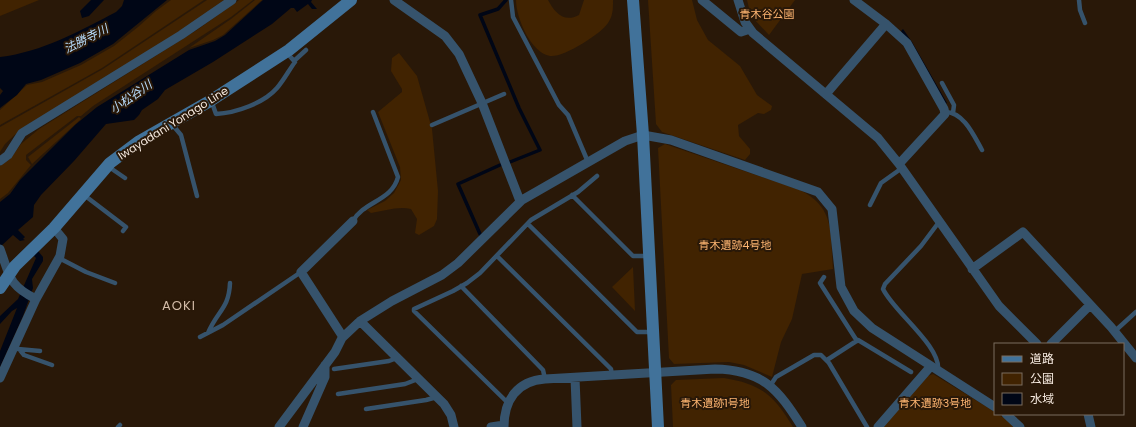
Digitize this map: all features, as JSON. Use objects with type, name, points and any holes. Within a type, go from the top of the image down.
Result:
[{"type":"main road","name":"Iwayadani Yonago Line","points":[[0,288],[7,270],[15,266],[54,228],[108,166],[138,142],[290,56],[351,0]]},
{"type":"main road","points":[[633,0],[643,135],[658,427]]},
{"type":"street","points":[[0,160],[8,155],[22,133],[181,35],[232,0]]},
{"type":"street","points":[[394,0],[445,36],[453,44],[482,104],[520,201]]},
{"type":"street","points":[[702,0],[741,32],[750,29]]},
{"type":"street","points":[[738,0],[745,22],[750,29],[878,138],[901,166],[999,306],[1036,343]]},
{"type":"street","points":[[854,0],[886,24],[907,43],[949,112],[945,114],[901,166]]},
{"type":"street","points":[[826,94],[886,24]]},
{"type":"street","points":[[303,427],[329,367],[344,337],[360,321],[392,301],[442,275],[458,263],[520,201],[625,141],[643,135],[671,140],[818,192],[832,209],[841,287],[854,311],[872,328],[994,406]]},
{"type":"street","points":[[344,337],[301,272],[353,220]]},
{"type":"street","points":[[0,378],[17,349],[34,298],[59,258],[63,239],[54,228]]},
{"type":"street","points":[[972,269],[1023,232],[1124,343]]},
{"type":"street","points":[[0,249],[7,270],[19,290],[34,298]]},
{"type":"street","points":[[1052,343],[1090,305]]},
{"type":"street","points":[[360,321],[444,404],[451,415],[454,427]]},
{"type":"street","points":[[1124,343],[1136,358]]},
{"type":"street","points":[[279,427],[329,367]]},
{"type":"street","points":[[878,427],[934,368]]},
{"type":"street","points":[[491,427],[504,426],[508,403],[513,394],[526,383],[545,379],[728,369],[749,374],[770,386],[784,398],[802,427]]},
{"type":"street","points":[[575,378],[577,427]]},
{"type":"street","points":[[1007,415],[1020,427]]},
{"type":"street","points":[[1088,415],[1091,427]]},
{"type":"lane","points":[[511,0],[513,17],[560,105],[568,115],[588,162]]},
{"type":"lane","points":[[1079,0],[1080,10],[1085,23]]},
{"type":"lane","points":[[211,100],[216,114],[243,108],[265,98],[277,88],[290,56],[306,50]]},
{"type":"lane","points":[[942,83],[954,105],[949,112],[968,126],[982,150]]},
{"type":"lane","points":[[432,125],[504,94]]},
{"type":"lane","points":[[353,220],[358,213],[390,192],[396,186],[398,177],[373,112]]},
{"type":"lane","points":[[171,123],[181,135],[197,196]]},
{"type":"lane","points":[[108,166],[126,178]]},
{"type":"lane","points":[[870,205],[881,183],[901,166]]},
{"type":"lane","points":[[508,403],[414,312],[416,306],[453,291],[480,273],[528,224],[572,195],[597,176]]},
{"type":"lane","points":[[83,194],[126,227],[123,231]]},
{"type":"lane","points":[[572,195],[633,256],[649,256]]},
{"type":"lane","points":[[934,368],[939,362],[933,350],[883,289],[884,284],[921,246],[940,222]]},
{"type":"lane","points":[[528,224],[637,332],[653,332]]},
{"type":"lane","points":[[496,256],[611,369],[612,376]]},
{"type":"lane","points":[[59,258],[86,272],[115,283]]},
{"type":"lane","points":[[200,337],[244,312],[301,272]]},
{"type":"lane","points":[[824,278],[820,283],[857,341]]},
{"type":"lane","points":[[208,333],[230,296],[230,282]]},
{"type":"lane","points":[[461,286],[543,370],[545,379]]},
{"type":"lane","points":[[1115,332],[1136,312]]},
{"type":"lane","points":[[827,360],[857,341],[864,342],[911,372]]},
{"type":"lane","points":[[17,349],[40,351]]},
{"type":"lane","points":[[17,349],[24,355],[52,365]]},
{"type":"lane","points":[[770,386],[776,377],[814,355],[821,355],[827,360],[867,427]]},
{"type":"lane","points":[[329,367],[389,361],[397,358]]},
{"type":"lane","points":[[338,394],[405,384],[418,379]]},
{"type":"lane","points":[[366,409],[426,400],[436,397]]},
{"type":"green space","points":[[0,0],[39,0],[0,16]]},
{"type":"green space","points":[[171,0],[204,0],[102,68],[0,125],[0,110],[27,85],[42,82],[81,65],[114,46]]},
{"type":"green space","points":[[207,0],[226,0],[164,42],[21,129],[5,144],[0,152],[0,127],[103,69]]},
{"type":"green space","points":[[239,0],[253,0],[231,17],[93,106],[81,116],[77,116],[26,155],[26,160],[31,165],[8,193],[0,199],[0,166],[10,159],[21,144],[39,129],[197,30]]},
{"type":"green space","points":[[255,0],[262,0],[223,35],[189,48],[231,19]]},
{"type":"green space","points":[[516,0],[548,0],[557,13],[569,18],[579,15],[584,0],[613,0],[613,9],[608,23],[590,39],[564,53],[556,56],[550,56],[537,49],[526,34],[519,16]]},
{"type":"green space","points":[[648,0],[692,0],[697,20],[708,40],[740,66],[757,95],[772,106],[771,110],[764,114],[758,113],[738,125],[739,136],[750,149],[750,154],[745,160],[662,132],[656,124]]},
{"type":"green space","name":"青木谷公園","points":[[747,0],[795,0],[769,35],[751,16]]},
{"type":"green space","points":[[399,53],[417,76],[432,129],[438,191],[437,219],[434,226],[419,235],[415,233],[417,219],[411,209],[396,208],[371,213],[367,210],[385,201],[394,193],[401,180],[400,167],[378,112],[402,92],[402,89],[391,71],[392,58]]},
{"type":"green space","points":[[79,117],[81,119],[32,164],[28,157]]},
{"type":"green space","name":"青木遺跡4号地","points":[[665,144],[800,190],[812,197],[820,205],[825,214],[831,233],[833,269],[802,274],[792,319],[781,342],[772,377],[744,365],[729,362],[674,364],[669,358],[658,148]]},
{"type":"green space","points":[[633,267],[635,311],[612,287]]},
{"type":"green space","name":"青木遺跡3号地","points":[[933,374],[994,411],[994,415],[1003,417],[1015,427],[883,427],[928,376]]},
{"type":"green space","name":"青木遺跡1号地","points":[[724,378],[748,384],[765,393],[773,399],[793,427],[673,427],[671,385],[676,380]]},
{"type":"water","points":[[91,0],[104,0],[89,16],[82,18],[80,11]]},
{"type":"water","name":"法勝寺川","points":[[124,0],[167,0],[113,44],[80,63],[41,80],[26,84],[17,95],[0,108],[0,95],[3,91],[0,88],[0,57],[31,51],[60,40],[116,12],[122,6]]},
{"type":"water","name":"小松谷川","points":[[263,0],[312,0],[311,2],[317,9],[312,9],[308,4],[297,12],[294,8],[291,8],[272,24],[213,62],[165,90],[158,99],[142,110],[134,120],[106,124],[74,161],[41,195],[34,205],[33,217],[18,230],[25,237],[23,239],[25,240],[20,241],[13,235],[0,247],[0,202],[10,194],[20,180],[75,125],[97,107],[189,50],[215,41],[225,35]]},
{"type":"water","points":[[903,29],[947,103],[945,104],[901,31]]},
{"type":"water","points":[[38,251],[43,257],[43,261],[32,279],[33,288],[23,316],[0,367],[0,351],[17,308],[12,311],[0,324],[0,316],[18,299],[36,258],[34,256]]},
{"type":"waterway","points":[[506,0],[498,9],[480,15],[519,108],[540,150],[510,162]]},
{"type":"waterway","points":[[480,234],[458,184],[500,165]]},
{"type":"district","name":"AOKI","points":[[179,305]]}]
